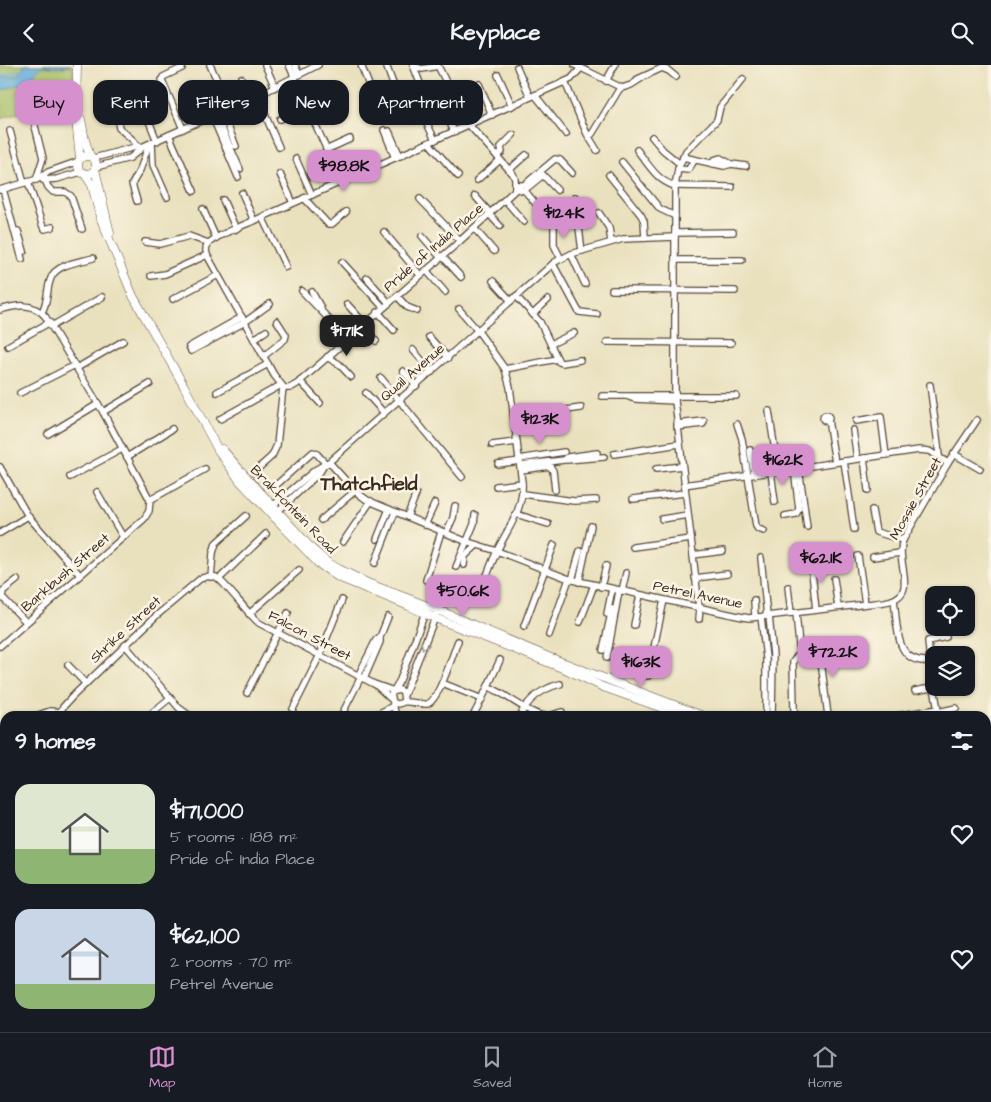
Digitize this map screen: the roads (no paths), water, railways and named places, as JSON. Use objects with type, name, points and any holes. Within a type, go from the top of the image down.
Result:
[{"type":"street","points":[[77,65],[82,127],[96,168]]},
{"type":"street","points":[[210,65],[217,80]]},
{"type":"street","points":[[265,65],[275,87]]},
{"type":"street","points":[[289,65],[297,76]]},
{"type":"street","points":[[295,65],[298,80]]},
{"type":"street","points":[[268,90],[318,65]]},
{"type":"street","points":[[362,65],[368,80]]},
{"type":"street","points":[[386,65],[392,80]]},
{"type":"street","points":[[414,65],[422,69],[438,66],[445,80]]},
{"type":"street","points":[[414,65],[419,80]]},
{"type":"street","points":[[606,81],[614,65]]},
{"type":"street","points":[[517,67],[533,96],[563,134]]},
{"type":"street","points":[[483,119],[573,78],[578,67],[606,81],[624,87]]},
{"type":"street","points":[[182,68],[163,77],[162,80],[183,129]]},
{"type":"street","points":[[592,134],[624,87],[662,68],[676,77]]},
{"type":"street","points":[[498,75],[512,105]]},
{"type":"street","points":[[78,79],[76,120],[78,167],[83,173]]},
{"type":"street","points":[[699,619],[700,607],[677,425],[675,186],[679,166],[689,147],[711,127],[718,118],[720,107],[743,79]]},
{"type":"street","points":[[565,82],[588,134],[598,150]]},
{"type":"street","points":[[603,122],[624,87]]},
{"type":"street","points":[[483,94],[492,115]]},
{"type":"street","points":[[118,125],[119,129],[147,145]]},
{"type":"street","points":[[143,125],[153,165],[166,197]]},
{"type":"street","points":[[40,180],[48,172],[85,156],[92,157],[147,145],[192,125]]},
{"type":"street","points":[[218,125],[240,169]]},
{"type":"street","points":[[218,125],[238,177]]},
{"type":"street","points":[[228,125],[236,145]]},
{"type":"street","points":[[268,125],[279,147]]},
{"type":"street","points":[[315,125],[340,182]]},
{"type":"street","points":[[426,125],[432,141],[458,176]]},
{"type":"street","points":[[451,125],[454,132]]},
{"type":"street","points":[[254,472],[272,456],[277,445],[282,386],[218,275],[207,254],[206,248],[212,241],[236,229],[469,125]]},
{"type":"street","points":[[472,125],[516,179],[516,187]]},
{"type":"street","points":[[35,126],[43,158],[40,180]]},
{"type":"street","points":[[10,131],[26,183],[43,227],[45,229],[52,227]]},
{"type":"street","points":[[386,131],[398,157]]},
{"type":"street","points":[[170,135],[194,191]]},
{"type":"street","points":[[491,150],[497,145],[500,147],[513,135]]},
{"type":"street","points":[[652,137],[679,166],[688,171],[694,161]]},
{"type":"street","points":[[326,150],[350,139]]},
{"type":"street","points":[[22,259],[14,225],[2,190],[40,180],[90,173],[96,168],[127,160],[147,145]]},
{"type":"street","points":[[137,201],[132,190],[132,184],[140,169],[147,145]]},
{"type":"street","points":[[478,181],[500,159],[502,152],[500,147]]},
{"type":"street","points":[[124,150],[127,160]]},
{"type":"street","points":[[637,150],[660,179],[666,183],[675,186],[732,187]]},
{"type":"street","points":[[509,170],[526,155]]},
{"type":"street","points":[[683,157],[712,164],[714,160],[720,158],[731,164],[746,166]]},
{"type":"street","points":[[296,159],[312,195]]},
{"type":"street","points":[[525,187],[555,159],[560,160],[572,173]]},
{"type":"street","points":[[622,161],[660,209],[675,216]]},
{"type":"street","points":[[60,168],[62,178]]},
{"type":"street","name":"Brakfontein Road","points":[[96,168],[112,245]]},
{"type":"street","name":"Brakfontein Road","points":[[83,173],[92,185],[100,217],[133,296],[213,438],[273,511],[310,548],[327,563],[426,610],[435,618],[565,669],[603,687],[671,711]]},
{"type":"street","points":[[280,174],[293,203]]},
{"type":"street","points":[[516,187],[525,187],[543,175],[557,190]]},
{"type":"street","points":[[609,175],[641,215],[644,221],[645,238]]},
{"type":"street","points":[[40,180],[53,192],[65,192],[71,196],[82,229]]},
{"type":"street","points":[[516,187],[525,191],[538,203],[525,187]]},
{"type":"street","name":"Pride of India Place","points":[[282,386],[290,389],[300,381],[460,241],[505,200],[516,187]]},
{"type":"street","points":[[242,193],[286,267]]},
{"type":"street","points":[[475,196],[500,226]]},
{"type":"street","points":[[575,197],[582,251]]},
{"type":"street","points":[[304,198],[330,225],[346,211]]},
{"type":"street","points":[[249,199],[258,219]]},
{"type":"street","points":[[420,199],[460,241]]},
{"type":"street","points":[[223,200],[236,229]]},
{"type":"street","points":[[505,200],[524,222]]},
{"type":"street","points":[[203,209],[212,241]]},
{"type":"street","points":[[599,213],[609,228],[611,241]]},
{"type":"street","points":[[554,222],[554,245],[561,259]]},
{"type":"street","points":[[14,225],[24,251]]},
{"type":"street","points":[[474,228],[494,251]]},
{"type":"street","points":[[384,232],[420,275]]},
{"type":"street","points":[[170,237],[190,233],[212,241]]},
{"type":"street","name":"Quail Avenue","points":[[273,511],[315,470],[326,463],[399,401],[513,299],[561,259],[611,241],[623,239],[733,233]]},
{"type":"street","points":[[422,236],[461,277]]},
{"type":"street","points":[[145,242],[160,244],[189,237],[212,241]]},
{"type":"street","points":[[150,276],[159,276],[207,254]]},
{"type":"street","points":[[571,254],[585,283]]},
{"type":"street","points":[[442,256],[459,270]]},
{"type":"street","points":[[40,311],[47,302],[51,278],[54,272],[60,267],[93,258]]},
{"type":"street","points":[[675,261],[742,260]]},
{"type":"street","points":[[342,262],[384,307]]},
{"type":"street","points":[[553,264],[578,312],[597,314]]},
{"type":"street","points":[[353,269],[384,307]]},
{"type":"street","points":[[426,270],[445,292]]},
{"type":"street","points":[[173,299],[218,275]]},
{"type":"street","points":[[367,278],[384,307],[394,330]]},
{"type":"street","points":[[493,281],[544,329],[557,359],[562,363],[580,360]]},
{"type":"street","points":[[612,290],[735,291]]},
{"type":"street","points":[[302,291],[323,311]]},
{"type":"street","points":[[312,293],[323,311],[348,339]]},
{"type":"street","points":[[397,296],[407,307],[417,311]]},
{"type":"street","points":[[8,345],[102,297]]},
{"type":"street","points":[[533,317],[548,300]]},
{"type":"street","points":[[190,349],[270,304]]},
{"type":"street","points":[[347,304],[376,341]]},
{"type":"street","points":[[0,310],[21,305],[30,306],[40,311],[51,324],[98,404],[150,500],[205,469]]},
{"type":"street","points":[[459,309],[506,369],[523,494],[516,514],[497,551],[481,591]]},
{"type":"street","points":[[264,356],[285,339],[286,335],[277,321]]},
{"type":"street","points":[[254,339],[266,331]]},
{"type":"street","points":[[551,343],[574,333]]},
{"type":"street","points":[[429,337],[448,357]]},
{"type":"street","points":[[20,393],[123,341]]},
{"type":"street","points":[[607,342],[731,343]]},
{"type":"street","points":[[413,350],[432,372]]},
{"type":"street","points":[[328,357],[340,364],[351,377]]},
{"type":"street","points":[[506,369],[557,359]]},
{"type":"street","points":[[217,392],[268,364]]},
{"type":"street","points":[[403,371],[416,386]]},
{"type":"street","points":[[381,379],[462,477]]},
{"type":"street","points":[[300,381],[320,403]]},
{"type":"street","points":[[103,413],[150,385]]},
{"type":"street","points":[[930,385],[939,457]]},
{"type":"street","points":[[220,419],[282,386]]},
{"type":"street","points":[[366,393],[384,413]]},
{"type":"street","points":[[602,396],[629,397],[634,399],[644,397],[736,396]]},
{"type":"street","points":[[48,434],[98,404]]},
{"type":"street","points":[[514,417],[581,408]]},
{"type":"street","points":[[769,411],[778,471]]},
{"type":"street","points":[[856,421],[881,417],[886,455]]},
{"type":"street","points":[[827,420],[833,463]]},
{"type":"street","name":"Mossie Street","points":[[894,601],[900,595],[905,585],[900,553],[903,540],[948,463],[978,420]]},
{"type":"street","points":[[677,425],[690,424]]},
{"type":"street","points":[[737,424],[751,475]]},
{"type":"street","points":[[127,457],[172,429]]},
{"type":"street","points":[[853,430],[868,490]]},
{"type":"street","points":[[492,445],[517,442]]},
{"type":"street","points":[[614,454],[679,444]]},
{"type":"street","points":[[70,477],[122,449]]},
{"type":"street","points":[[684,485],[922,449],[948,463]]},
{"type":"street","points":[[750,450],[756,526],[764,531]]},
{"type":"street","points":[[274,487],[313,452],[326,463]]},
{"type":"street","points":[[520,464],[564,452]]},
{"type":"street","points":[[520,464],[597,453]]},
{"type":"street","points":[[954,454],[980,469]]},
{"type":"street","points":[[564,459],[570,461],[604,457]]},
{"type":"street","points":[[844,461],[854,529]]},
{"type":"street","name":"Petrel Avenue","points":[[326,463],[355,491],[371,501],[444,533],[579,582],[738,616],[763,617],[894,601]]},
{"type":"street","points":[[498,464],[550,466],[553,471],[555,490]]},
{"type":"street","points":[[656,469],[682,466]]},
{"type":"street","points":[[0,467],[2,477],[28,516],[80,575]]},
{"type":"street","points":[[785,516],[798,512],[796,468]]},
{"type":"street","points":[[796,468],[807,527]]},
{"type":"street","points":[[771,472],[775,502]]},
{"type":"street","points":[[496,487],[522,483]]},
{"type":"street","points":[[322,520],[355,491]]},
{"type":"street","points":[[97,492],[123,537]]},
{"type":"street","points":[[633,499],[685,493]]},
{"type":"street","points":[[523,494],[574,501],[596,500]]},
{"type":"street","points":[[407,517],[416,495]]},
{"type":"street","name":"Barkbush Street","points":[[0,646],[146,517],[149,511],[150,500]]},
{"type":"street","points":[[343,542],[371,501]]},
{"type":"street","points":[[425,525],[435,503]]},
{"type":"street","points":[[426,580],[444,533],[453,518],[455,506]]},
{"type":"street","points":[[377,539],[392,510]]},
{"type":"street","points":[[376,552],[392,510]]},
{"type":"street","points":[[375,563],[392,510]]},
{"type":"street","points":[[872,510],[876,532],[903,540]]},
{"type":"street","points":[[516,514],[548,524]]},
{"type":"street","points":[[456,567],[476,515]]},
{"type":"street","points":[[662,519],[688,515]]},
{"type":"street","points":[[0,533],[28,516]]},
{"type":"street","points":[[246,516],[216,543],[213,553],[211,577],[219,579],[266,534]]},
{"type":"street","points":[[579,582],[591,526]]},
{"type":"street","points":[[633,547],[691,539]]},
{"type":"street","points":[[464,565],[466,556],[477,545]]},
{"type":"street","points":[[524,626],[554,545]]},
{"type":"street","points":[[549,635],[571,580],[580,551]]},
{"type":"street","points":[[692,555],[722,551]]},
{"type":"street","points":[[873,557],[900,553]]},
{"type":"street","points":[[808,556],[815,611]]},
{"type":"street","points":[[858,556],[864,604]]},
{"type":"street","points":[[761,558],[766,711]]},
{"type":"street","points":[[758,565],[763,617],[773,651],[772,711]]},
{"type":"street","points":[[602,587],[606,566]]},
{"type":"street","points":[[249,614],[299,570]]},
{"type":"street","points":[[606,623],[626,573]]},
{"type":"street","points":[[695,578],[728,574]]},
{"type":"street","points":[[858,576],[864,604]]},
{"type":"street","name":"Shrike Street","points":[[62,711],[86,684],[156,615],[195,583],[204,577],[211,577]]},
{"type":"street","name":"Falcon Street","points":[[219,579],[249,614],[260,623],[374,684],[395,691]]},
{"type":"street","points":[[834,579],[838,607]]},
{"type":"street","points":[[17,580],[3,591],[2,597],[26,622]]},
{"type":"street","points":[[580,622],[594,585]]},
{"type":"street","points":[[788,587],[800,655]]},
{"type":"street","points":[[603,651],[618,591]]},
{"type":"street","points":[[607,658],[618,591]]},
{"type":"street","points":[[634,625],[640,595]]},
{"type":"street","points":[[293,709],[320,655],[342,600]]},
{"type":"street","points":[[648,676],[664,600]]},
{"type":"street","points":[[754,600],[763,617]]},
{"type":"street","points":[[894,601],[903,652],[916,661],[925,662]]},
{"type":"street","points":[[394,711],[391,695],[395,691],[426,610]]},
{"type":"street","name":"Brakfontein Road","points":[[426,610],[438,610],[546,656],[690,711]]},
{"type":"street","points":[[397,711],[438,610]]},
{"type":"street","points":[[247,693],[288,613]]},
{"type":"street","points":[[735,623],[738,616]]},
{"type":"street","points":[[344,711],[388,617]]},
{"type":"street","points":[[929,646],[928,641],[946,637]]},
{"type":"street","points":[[403,699],[423,704],[429,703],[442,683],[458,641]]},
{"type":"street","points":[[125,645],[183,711]]},
{"type":"street","points":[[765,652],[773,651]]},
{"type":"street","points":[[794,711],[793,662],[800,655],[816,654],[820,658],[827,711]]},
{"type":"street","points":[[476,711],[489,687],[500,660]]},
{"type":"street","points":[[68,665],[86,684]]},
{"type":"street","points":[[442,683],[482,699]]},
{"type":"street","name":"Falcon Street","points":[[374,684],[392,702]]},
{"type":"street","points":[[522,711],[524,707],[544,689],[560,684]]},
{"type":"street","points":[[489,687],[500,691],[533,711]]},
{"type":"street","points":[[915,691],[925,689]]},
{"type":"street","points":[[395,691],[402,691],[403,699]]},
{"type":"street","points":[[935,696],[938,711]]},
{"type":"street","points":[[154,711],[170,697]]},
{"type":"street","points":[[392,702],[397,704],[403,699]]},
{"type":"street","points":[[380,711],[392,702]]},
{"type":"street","points":[[947,711],[956,709]]},
{"type":"water","points":[[24,65],[70,65],[56,68],[44,66],[29,80],[15,80],[15,86],[0,91],[0,78],[18,74]]},
{"type":"waterway","points":[[0,76],[25,69]]},
{"type":"district","name":"Thatchfield","points":[[369,483]]}]
